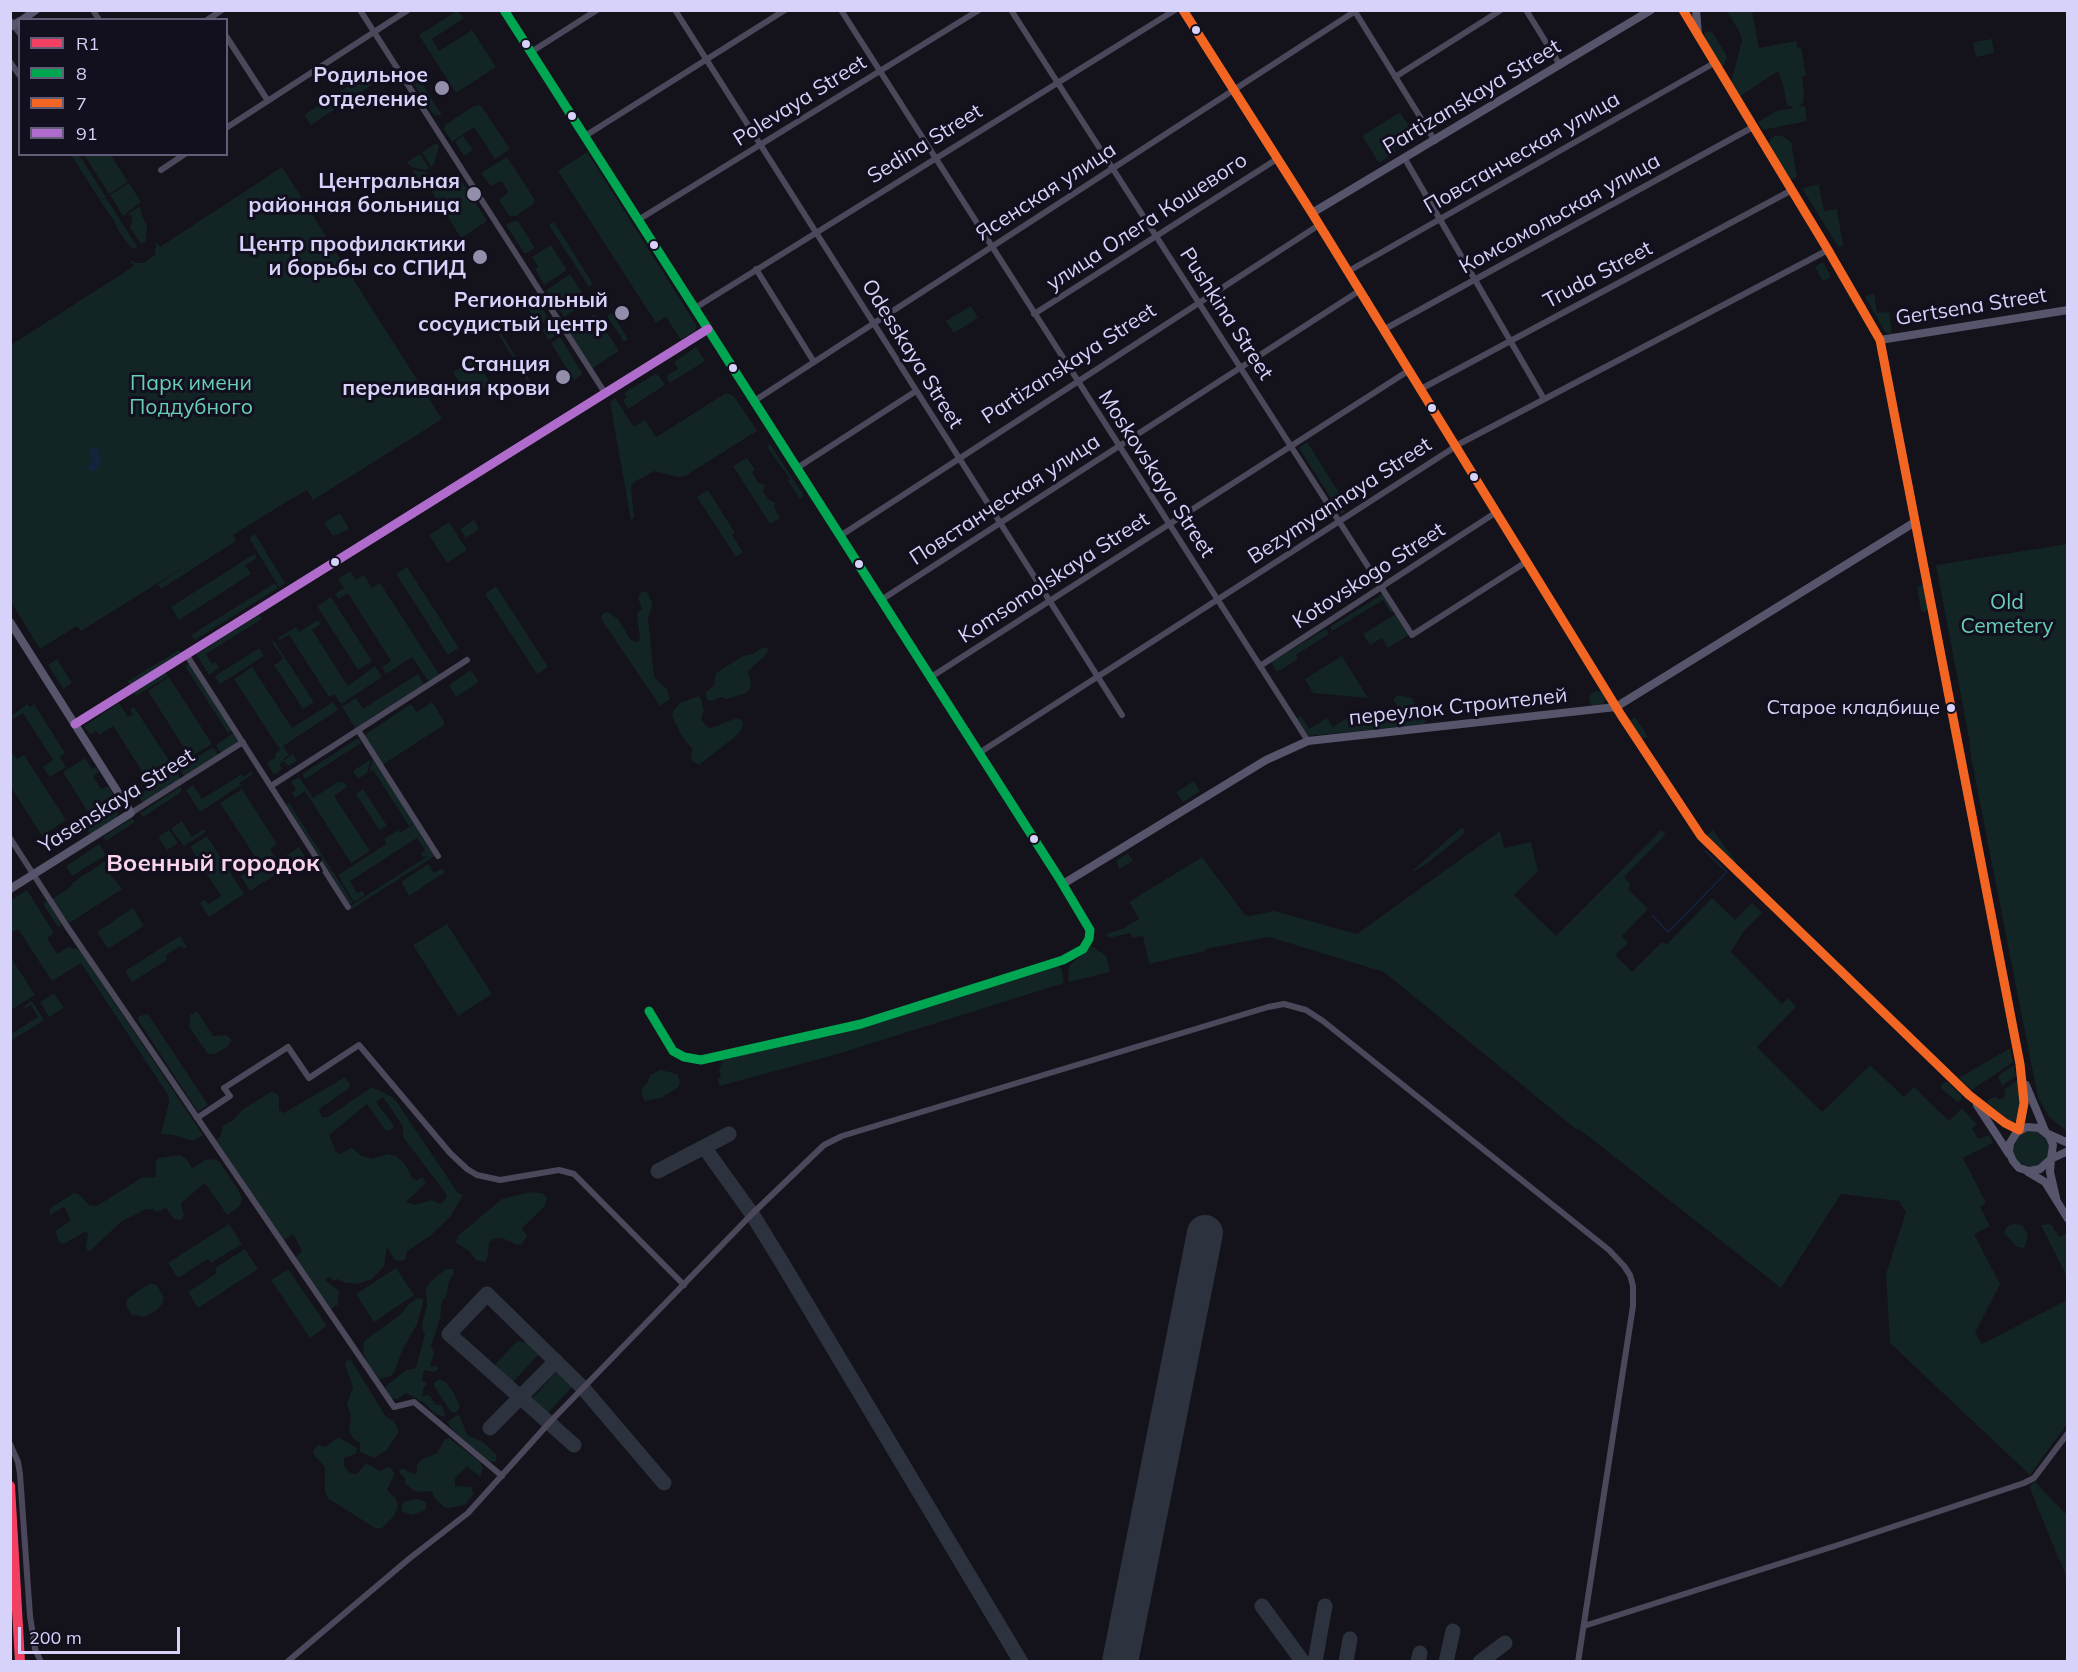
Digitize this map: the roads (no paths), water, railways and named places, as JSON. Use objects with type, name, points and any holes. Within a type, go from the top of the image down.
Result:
[{"type":"street","points":[[22,18],[36,10]]},
{"type":"street","points":[[212,16],[222,10]]},
{"type":"street","points":[[360,10],[605,393]]},
{"type":"street","points":[[228,127],[408,10]]},
{"type":"street","points":[[504,10],[1063,884],[1090,930],[1086,946],[1074,955],[1052,964],[861,1024],[701,1060],[688,1059],[675,1053],[649,1011]]},
{"type":"street","points":[[531,52],[597,10]]},
{"type":"street","name":"Odesskaya Street","points":[[675,10],[1122,715]]},
{"type":"street","points":[[585,136],[785,10]]},
{"type":"street","name":"Moskovskaya Street","points":[[841,10],[1308,741]]},
{"type":"street","name":"Polevaya Street","points":[[639,220],[980,10]]},
{"type":"street","name":"Pushkina Street","points":[[1011,10],[1412,635],[1526,562]]},
{"type":"street","name":"Sedina Street","points":[[695,308],[1175,10]]},
{"type":"street","points":[[1183,10],[1312,213],[1616,707],[1688,818],[1707,843],[1969,1095],[2004,1123],[2019,1130],[2033,1127],[2067,1143]]},
{"type":"street","points":[[1395,77],[1501,10]]},
{"type":"street","points":[[1526,10],[1560,65]]},
{"type":"street","name":"Partizanskaya Street","points":[[1312,213],[1406,159],[1651,10]]},
{"type":"street","points":[[1683,10],[1880,340],[2020,1064],[2024,1103],[2019,1130],[2010,1143],[2011,1158]]},
{"type":"street","points":[[1696,10],[1699,38]]},
{"type":"street","points":[[1355,11],[1435,141]]},
{"type":"street","name":"Ясенская улица","points":[[754,401],[1355,11]]},
{"type":"street","points":[[228,39],[268,101]]},
{"type":"street","name":"Повстанческая улица","points":[[1347,272],[1714,63]]},
{"type":"street","name":"Комсомольская улица","points":[[1383,330],[1753,127]]},
{"type":"street","points":[[161,170],[182,156]]},
{"type":"street","name":"улица Олега Кошевого","points":[[1034,314],[1277,159]]},
{"type":"street","points":[[1406,159],[1544,399]]},
{"type":"street","name":"Truda Street","points":[[1419,390],[1792,190]]},
{"type":"street","name":"Partizanskaya Street","points":[[840,536],[1319,225]]},
{"type":"street","name":"Bezymyannaya Street","points":[[979,753],[1454,447],[1828,250]]},
{"type":"street","points":[[756,269],[814,362]]},
{"type":"street","name":"Повстанческая улица","points":[[881,600],[1359,291]]},
{"type":"street","name":"Gertsena Street","points":[[1880,340],[2067,310]]},
{"type":"street","points":[[75,724],[708,329]]},
{"type":"street","name":"Komsomolskaya Street","points":[[931,677],[1408,371]]},
{"type":"street","points":[[797,468],[916,391]]},
{"type":"street","name":"Kotovskogo Street","points":[[1260,666],[1495,513]]},
{"type":"street","name":"переулок Строителей","points":[[1063,884],[1266,760],[1308,741],[1616,707],[1915,522]]},
{"type":"street","points":[[10,622],[131,813]]},
{"type":"street","points":[[186,654],[348,907]]},
{"type":"street","points":[[271,786],[467,660]]},
{"type":"street","points":[[358,730],[438,856]]},
{"type":"street","name":"Yasenskaya Street","points":[[10,889],[243,742]]},
{"type":"street","points":[[10,838],[394,1407],[414,1402],[502,1476]]},
{"type":"street","points":[[287,1662],[410,1558],[468,1513],[549,1423],[819,1149],[835,1139],[1284,1004],[1314,1014],[1609,1250],[1630,1275],[1634,1286],[1633,1306],[1578,1662]]},
{"type":"street","points":[[198,1118],[230,1096],[224,1088],[288,1047],[309,1078],[359,1045],[450,1153],[467,1169],[483,1177],[500,1180],[559,1170],[574,1174],[684,1285]]},
{"type":"street","points":[[2020,1064],[2033,1106],[2053,1145],[2051,1180],[2056,1198]]},
{"type":"street","points":[[1969,1095],[2017,1166],[2043,1180],[2067,1219]]},
{"type":"street","points":[[2025,1170],[2040,1169],[2051,1159],[2067,1151]]},
{"type":"street","points":[[1584,1626],[2024,1483],[2034,1478],[2067,1433]]},
{"type":"street","points":[[10,1444],[18,1462],[20,1474],[30,1616],[35,1649],[41,1662]]},
{"type":"water","points":[[92,447],[98,448],[101,460],[93,472],[88,467],[93,459],[90,452]]},
{"type":"waterway","points":[[1653,916],[1668,932],[1727,872],[1705,851]]},
{"type":"place","name":"Родильное отделение","points":[[442,88]]},
{"type":"place","name":"Центральная районная больница","points":[[474,194]]},
{"type":"place","name":"Центр профилактики и борьбы со СПИД","points":[[480,257]]},
{"type":"place","name":"Региональный сосудистый центр","points":[[622,313]]},
{"type":"place","name":"Станция переливания крови","points":[[563,377]]},
{"type":"place","name":"Старое кладбище","points":[[1951,708]]},
{"type":"district","name":"Военный городок","points":[[213,864]]},
{"type":"park label","name":"Парк имени Поддубного","points":[[191,396]]},
{"type":"park label","name":"Old Cemetery","points":[[2007,615]]}]
